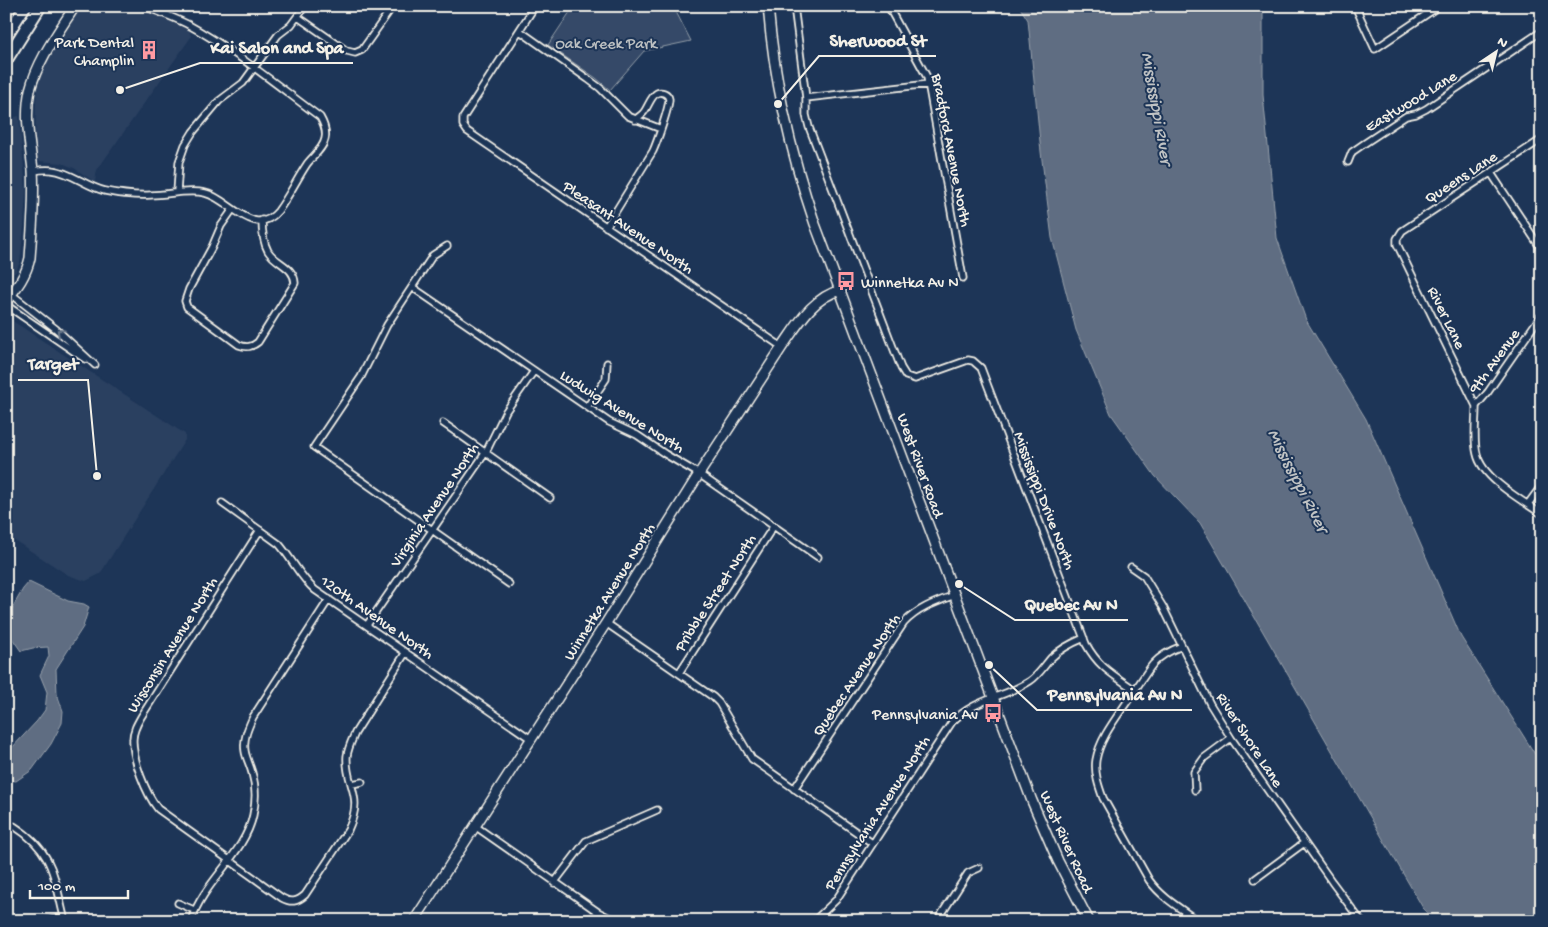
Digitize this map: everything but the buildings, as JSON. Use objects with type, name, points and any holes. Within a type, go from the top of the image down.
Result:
[{"type":"highway","points":[[6,13],[10,6]]},
{"type":"highway","points":[[6,60],[40,6]]},
{"type":"street","points":[[6,306],[96,366],[56,329],[8,295],[25,274],[30,258],[33,171],[28,131],[30,92],[43,58],[75,6]]},
{"type":"street","points":[[33,171],[50,169],[65,173],[103,190],[126,194],[205,193],[220,198],[245,217],[256,221],[269,218],[278,211],[308,163],[322,146],[326,130],[320,117],[254,68],[188,25],[144,6]]},
{"type":"street","points":[[177,192],[179,162],[192,132],[220,100],[243,83],[278,35],[291,25],[305,6]]},
{"type":"street","points":[[298,17],[347,51],[355,53],[362,50],[393,6]]},
{"type":"street","points":[[535,6],[520,31],[600,88],[621,111],[635,120],[661,129]]},
{"type":"street","name":"West River Road","points":[[768,6],[782,98],[798,169],[815,224],[1032,801],[1089,921]]},
{"type":"street","points":[[794,6],[806,98],[929,84]]},
{"type":"street","name":"Bradford Avenue North","points":[[888,6],[929,84],[963,278]]},
{"type":"street","points":[[1355,6],[1375,49],[1439,6]]},
{"type":"street","name":"Pleasant Avenue North","points":[[520,31],[463,118],[463,125],[467,131],[782,347]]},
{"type":"street","name":"Eastwood Lane","points":[[1348,162],[1352,152],[1365,143],[1406,116],[1416,114],[1431,106],[1542,31]]},
{"type":"street","points":[[606,227],[653,151],[669,98],[667,95],[664,92],[654,94],[644,113],[635,120]]},
{"type":"street","name":"Mississippi Drive North","points":[[806,98],[806,115],[816,149],[899,364],[906,376],[915,379],[968,360],[978,364],[984,374],[1092,656],[1100,665],[1136,690]]},
{"type":"street","name":"Queens Lane","points":[[1397,238],[1402,231],[1542,139]]},
{"type":"street","points":[[1491,173],[1542,250]]},
{"type":"street","points":[[233,209],[221,226],[189,289],[185,301],[194,312],[239,345],[245,347],[252,346],[258,342],[295,283],[292,273],[268,252],[262,235],[262,220]]},
{"type":"street","name":"River Lane","points":[[1397,238],[1410,271],[1476,406]]},
{"type":"street","points":[[447,246],[433,255],[380,338],[362,378],[314,447],[509,584]]},
{"type":"street","name":"Ludwig Avenue North","points":[[412,287],[609,422],[637,435],[699,474],[818,558]]},
{"type":"street","name":"Winnetka Avenue North","points":[[414,921],[606,623],[699,474],[796,326],[814,305],[828,294],[841,290]]},
{"type":"street","name":"9th Avenue","points":[[1528,504],[1489,476],[1481,465],[1475,447],[1476,406],[1488,392],[1542,314]]},
{"type":"street","points":[[587,407],[606,379],[607,363]]},
{"type":"street","name":"Virginia Avenue North","points":[[367,625],[486,452],[506,411],[534,371]]},
{"type":"street","points":[[443,424],[550,498]]},
{"type":"street","points":[[1542,485],[1528,504],[1542,514]]},
{"type":"street","name":"120th Avenue North","points":[[222,503],[279,544],[310,585],[531,739]]},
{"type":"street","name":"Pribble Street North","points":[[679,673],[773,527]]},
{"type":"street","name":"Wisconsin Avenue North","points":[[260,530],[141,716],[133,738],[137,762],[152,802],[158,810],[282,898],[295,902],[301,899],[316,879],[348,830],[355,803],[352,784]]},
{"type":"street","name":"River Shore Lane","points":[[1131,567],[1144,576],[1163,607],[1210,704],[1230,738],[1361,921]]},
{"type":"street","name":"Quebec Avenue North","points":[[794,789],[904,623],[921,609],[955,595]]},
{"type":"street","points":[[190,921],[201,898],[248,830],[253,816],[255,786],[245,751],[245,739],[248,728],[253,717],[329,599]]},
{"type":"street","points":[[606,623],[714,697],[752,759],[872,843]]},
{"type":"street","name":"Pennsylvania Avenue North","points":[[814,921],[836,900],[952,722],[971,706],[1032,680],[1060,650],[1084,638]]},
{"type":"street","points":[[1182,646],[1170,651],[1153,664],[1105,736],[1096,762],[1098,786],[1103,798],[1153,885],[1166,899],[1198,921]]},
{"type":"street","points":[[362,782],[352,784],[347,754],[350,743],[406,652]]},
{"type":"street","points":[[1194,790],[1194,772],[1204,758],[1230,738]]},
{"type":"street","points":[[554,882],[586,841],[657,810]]},
{"type":"street","points":[[14,826],[37,844],[51,864],[64,919],[47,921]]},
{"type":"street","points":[[475,826],[598,912],[610,918],[637,921],[664,919],[678,921]]},
{"type":"street","points":[[1254,879],[1304,843]]},
{"type":"street","points":[[937,921],[968,873],[979,868]]},
{"type":"street","points":[[178,903],[194,910]]},
{"type":"shaded area","points":[[80,6],[124,6],[153,13],[189,29],[191,37],[97,170],[95,182],[74,168],[62,163],[40,161],[36,158],[35,152],[38,81],[49,56]]},
{"type":"shaded area","points":[[19,116],[26,190],[20,262],[15,273],[11,274],[6,271],[6,119]]},
{"type":"shaded area","points":[[11,320],[185,434],[185,440],[100,574],[86,581],[68,575],[6,535],[6,323]]},
{"type":"green space","name":"Oak Creek Park","points":[[590,6],[673,6],[691,41],[644,51],[610,90],[548,45],[572,9]]},
{"type":"water","name":"Mississippi River","points":[[1019,6],[1263,6],[1263,95],[1277,238],[1306,320],[1366,419],[1461,637],[1538,759],[1542,762],[1542,921],[1435,921],[1423,908],[1200,523],[1155,476],[1111,414],[1076,330],[1052,238],[1041,152],[1028,20]]},
{"type":"water","points":[[29,582],[68,601],[84,604],[89,607],[83,627],[56,669],[57,694],[63,711],[62,723],[51,744],[32,770],[16,781],[10,780],[6,774],[10,750],[45,710],[47,692],[40,675],[49,656],[48,647],[21,651],[7,631],[6,619]]},
{"type":"place","name":"Park Dental Champlin","points":[[149,50]]},
{"type":"place","name":"Kai Salon and Spa","points":[[120,90]]},
{"type":"place","name":"Sherwood St","points":[[778,104]]},
{"type":"place","name":"Winnetka Av N","points":[[846,281]]},
{"type":"place","name":"Target","points":[[97,476]]},
{"type":"place","name":"Quebec Av N","points":[[959,584]]},
{"type":"place","name":"Pennsylvania Av N","points":[[989,665]]},
{"type":"place","name":"Pennsylvania Av","points":[[993,713]]}]
